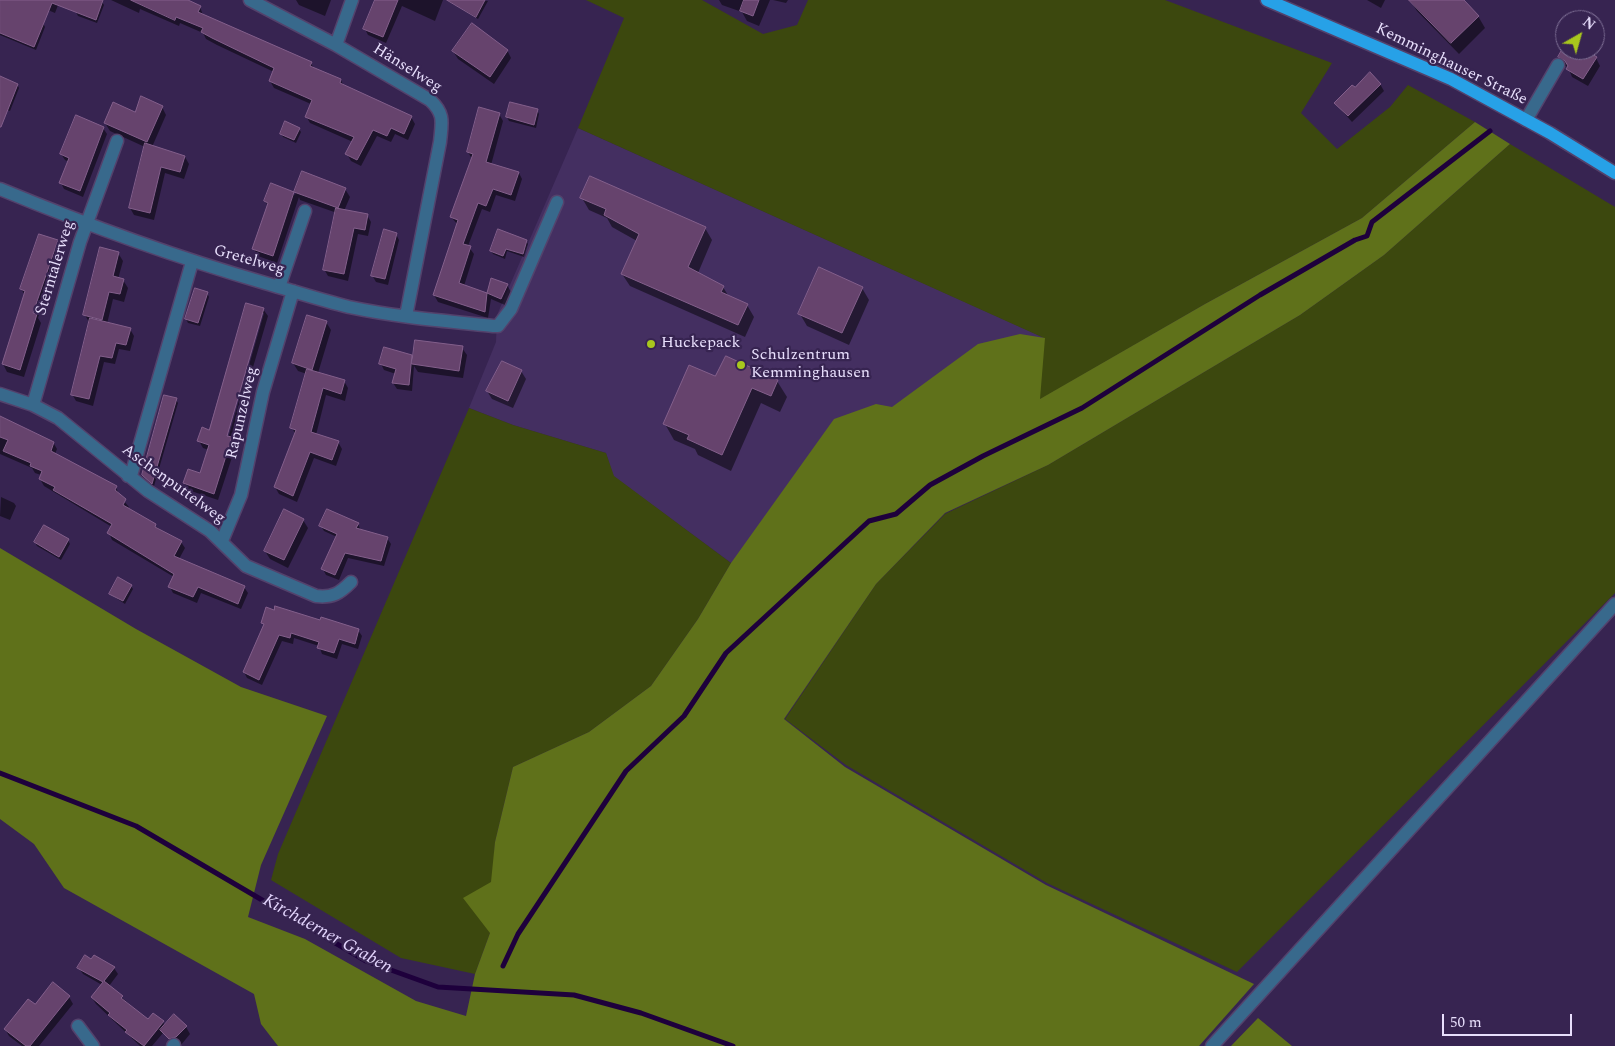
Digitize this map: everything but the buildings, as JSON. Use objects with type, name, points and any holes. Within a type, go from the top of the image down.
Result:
[{"type":"main road","name":"Kemminghauser Straße","points":[[1267,0],[1451,79],[1526,120],[1615,173]]},
{"type":"street","name":"Hänselweg","points":[[250,0],[336,45],[430,100],[439,108],[442,117],[440,142],[406,316]]},
{"type":"street","points":[[336,45],[352,0]]},
{"type":"street","points":[[1526,120],[1558,66]]},
{"type":"street","name":"Sterntalerweg","points":[[33,405],[86,224],[117,141]]},
{"type":"street","name":"Gretelweg","points":[[0,190],[86,224],[192,262],[349,307],[406,316],[498,326],[511,309],[557,202]]},
{"type":"street","points":[[280,287],[305,210]]},
{"type":"street","points":[[128,476],[132,472],[192,262]]},
{"type":"street","name":"Rapunzelweg","points":[[222,541],[241,495],[262,392],[294,291]]},
{"type":"street","name":"Aschenputtelweg","points":[[0,394],[33,405],[58,418],[128,476],[210,531],[222,541],[233,556],[246,566],[316,596],[328,598],[340,593],[351,582]]},
{"type":"street","points":[[1212,1046],[1615,604]]},
{"type":"street","points":[[78,1026],[93,1046]]},
{"type":"shaded area","name":"Schulzentrum Kemminghausen","points":[[578,128],[1045,338],[753,579],[613,476],[606,453],[513,425],[469,408],[496,342],[497,315]]},
{"type":"green space","points":[[586,0],[702,0],[763,34],[797,25],[808,0],[1165,0],[1332,63],[1301,113],[1337,149],[1390,107],[1408,85],[1475,122],[1362,218],[1205,304],[1039,400],[1044,338],[578,128],[624,18]]},
{"type":"green space","points":[[1475,122],[1510,144],[1384,255],[1300,315],[1048,465],[945,513],[876,584],[784,719],[845,767],[1046,885],[1254,984],[1199,1046],[278,1046],[261,1024],[254,994],[64,888],[34,844],[0,819],[0,548],[136,629],[241,687],[327,716],[261,865],[248,917],[305,939],[416,1001],[466,1016],[475,974],[490,933],[463,898],[491,882],[495,842],[513,767],[589,732],[651,686],[698,619],[731,563],[834,419],[876,404],[892,407],[978,344],[1020,334],[1045,338],[1040,399],[1205,304],[1362,218]]},
{"type":"green space","points":[[1510,144],[1615,207],[1615,593],[1237,972],[1047,883],[846,765],[785,719],[876,584],[945,514],[1048,465],[1300,315],[1384,255]]},
{"type":"green space","points":[[469,408],[513,425],[606,453],[614,476],[731,563],[698,619],[651,686],[589,732],[513,767],[495,842],[490,933],[475,974],[401,958],[271,880],[278,854]]},
{"type":"green space","points":[[1258,1018],[1292,1046],[1231,1046]]},
{"type":"waterway","points":[[503,966],[518,934],[626,771],[684,716],[726,653],[869,521],[896,514],[930,485],[983,456],[1082,408],[1260,295],[1355,240],[1367,236],[1372,222],[1490,131]]},
{"type":"waterway","name":"Kirchderner Graben","points":[[0,773],[136,826],[366,961],[438,987],[574,995],[641,1013],[733,1046]]},
{"type":"place","name":"Huckepack","points":[[651,344]]},
{"type":"place","name":"Schulzentrum Kemminghausen","points":[[741,365]]}]
